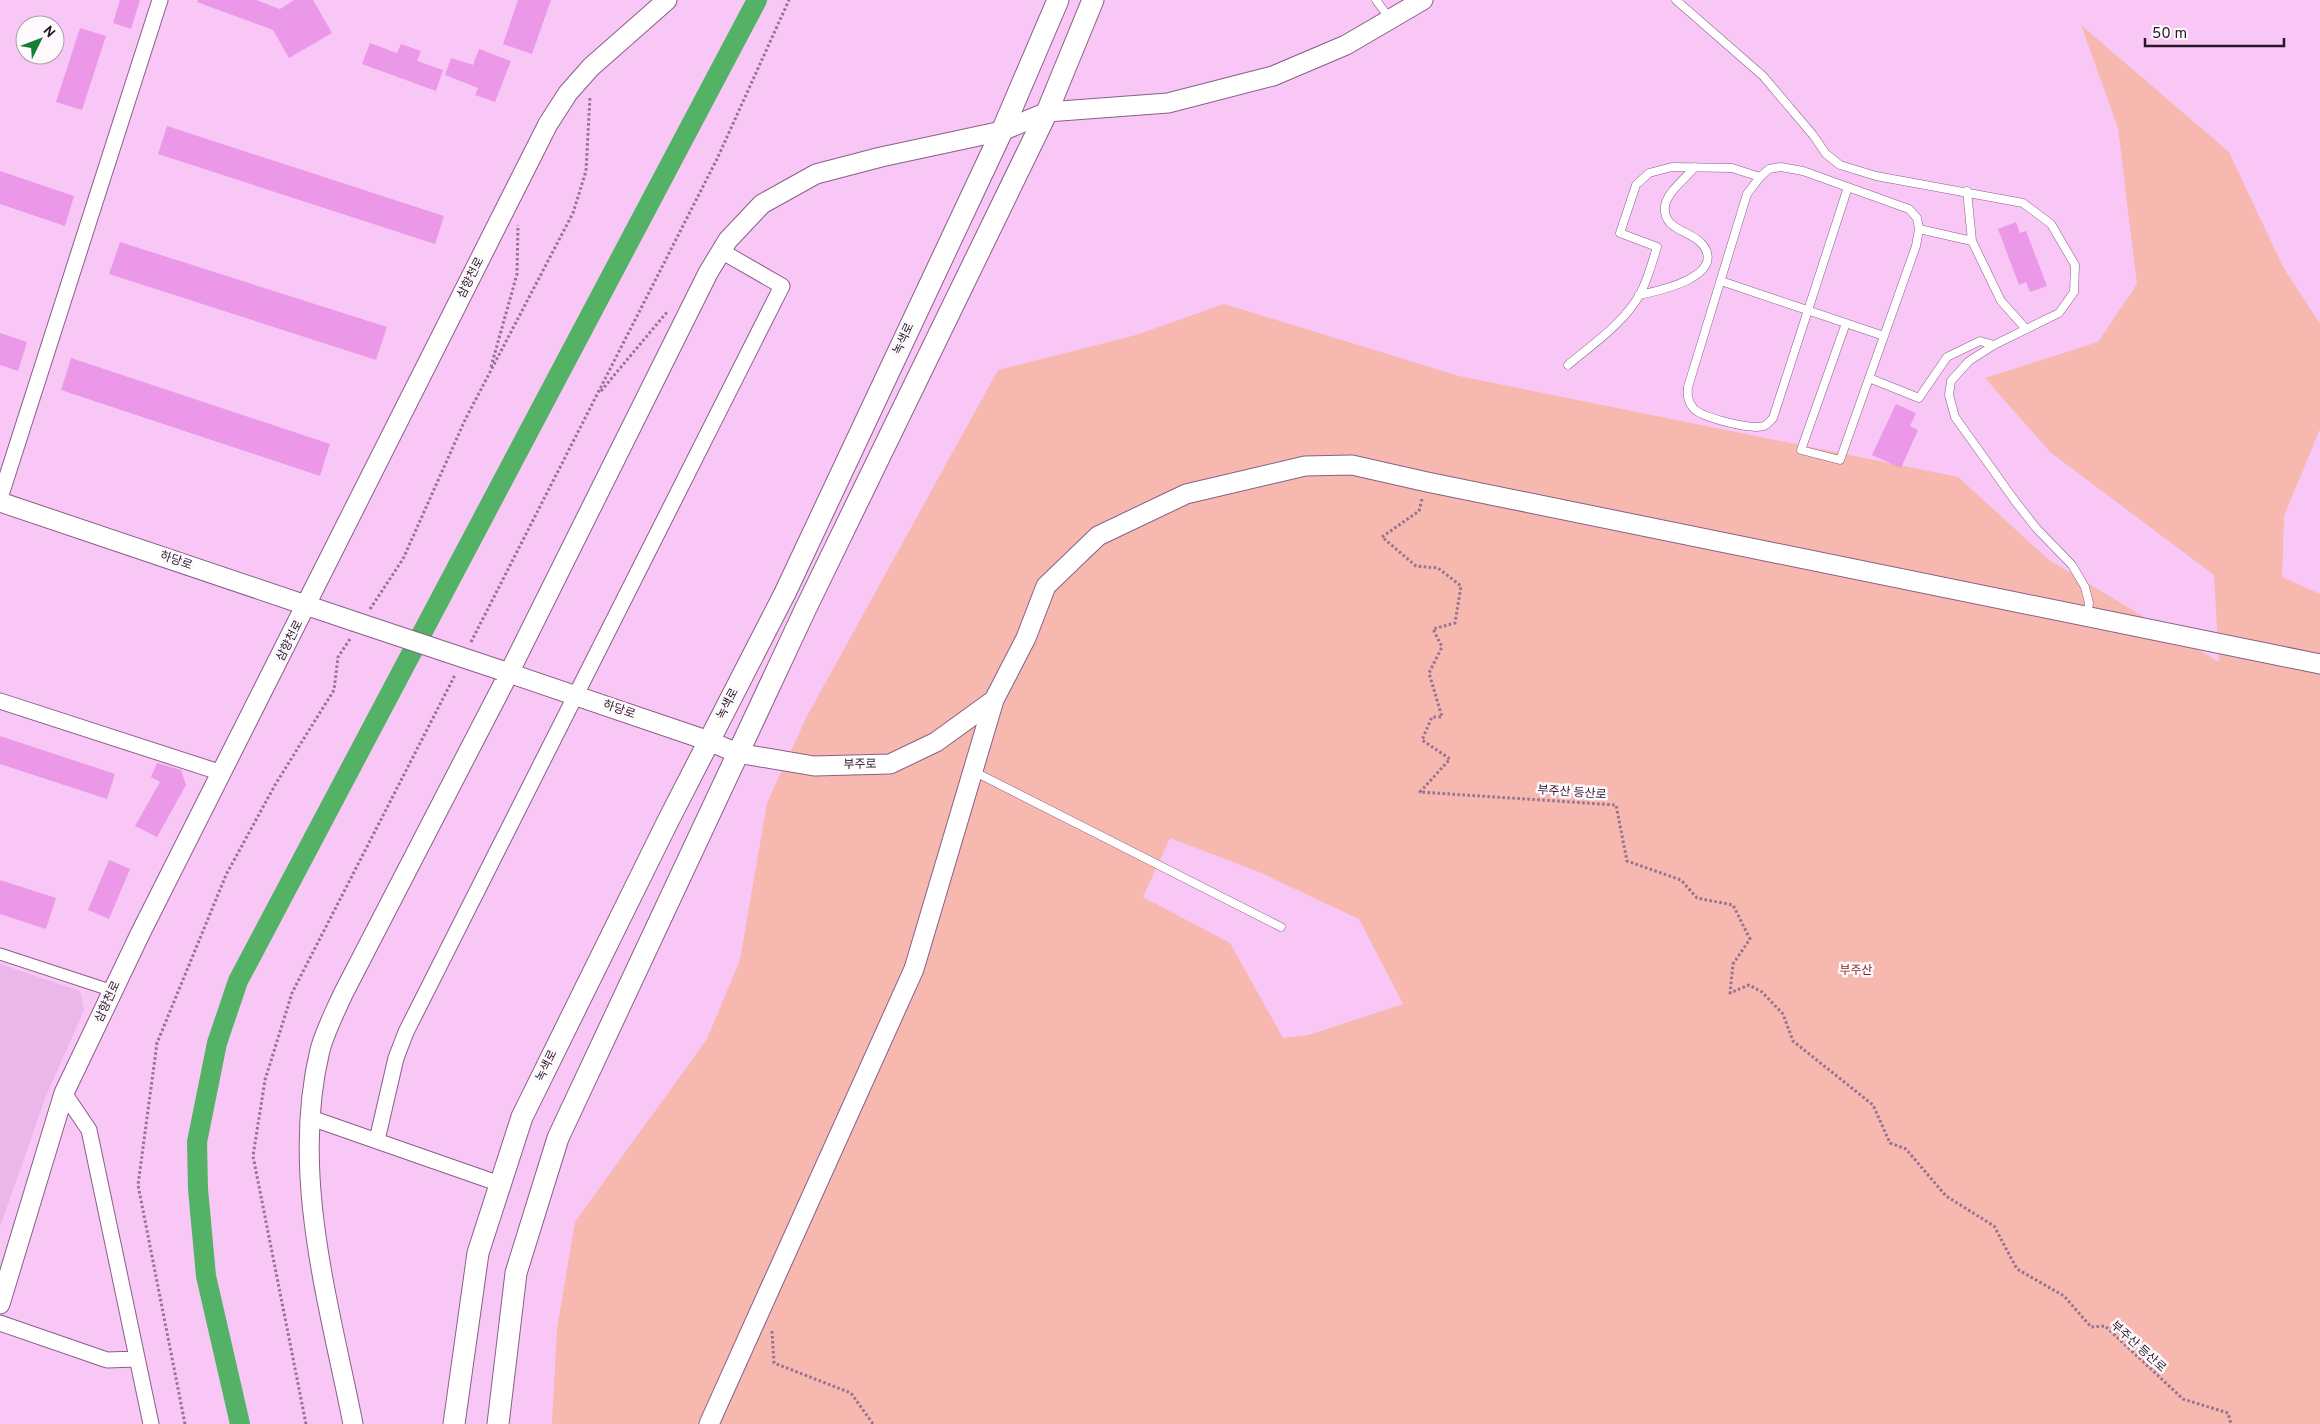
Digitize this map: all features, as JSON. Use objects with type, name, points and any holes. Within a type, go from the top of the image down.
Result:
[{"type":"main road","name":"녹색로","points":[[454,1424],[478,1253],[522,1117],[709,741],[785,593],[1002,130],[1058,0]]},
{"type":"main road","points":[[498,1424],[516,1273],[558,1138],[737,753],[1047,112],[1093,0]]},
{"type":"street","points":[[0,500],[160,0]]},
{"type":"street","name":"삼향천로","points":[[0,1304],[64,1093],[113,991],[548,124],[568,93],[591,66],[667,0]]},
{"type":"street","points":[[353,1424],[314,1226],[311,1176],[311,1102],[320,1049],[328,1027],[504,671],[689,311],[728,240],[762,204],[816,174],[1002,130],[1047,112],[1168,103],[1273,76],[1346,45],[1423,0]]},
{"type":"street","points":[[378,1140],[396,1058],[406,1032],[782,286],[721,251]]},
{"type":"street","points":[[709,1424],[914,969],[994,700],[1026,638],[1046,586],[1098,536],[1186,494],[1305,466],[1352,465],[1427,482],[2320,664]]},
{"type":"street","name":"하당로","points":[[0,500],[357,623],[709,741],[737,753]]},
{"type":"street","points":[[0,700],[222,773]]},
{"type":"street","name":"부주로","points":[[737,753],[814,766],[890,764],[936,742],[994,700]]},
{"type":"street","points":[[0,954],[113,991]]},
{"type":"street","points":[[64,1093],[89,1130],[151,1424]]},
{"type":"street","points":[[311,1118],[500,1184]]},
{"type":"street","points":[[0,1323],[107,1360],[137,1359]]},
{"type":"lane","points":[[1376,0],[1390,19]]},
{"type":"lane","points":[[1676,0],[1763,76],[1826,154],[1840,165],[1876,176],[1967,191],[2023,203],[2051,224],[2076,266],[2074,292],[2059,313],[1994,345],[1969,361],[1951,381],[1949,395],[1955,416],[2015,501],[2037,529],[2072,565],[2085,587],[2089,603],[2087,616]]},
{"type":"lane","points":[[1568,365],[1624,316],[1639,295],[1658,246],[1620,233],[1636,185],[1649,173],[1672,167],[1732,168],[1760,176]]},
{"type":"lane","points":[[1639,295],[1677,286],[1698,273],[1706,263],[1706,254],[1702,245],[1694,238],[1678,231],[1665,214],[1665,205],[1670,194],[1695,167]]},
{"type":"lane","points":[[1846,323],[1801,450],[1840,460],[1916,246],[1919,230],[1917,218],[1908,208],[1803,170],[1781,167],[1769,169],[1760,176],[1747,194],[1688,387],[1687,397],[1693,408],[1701,414],[1751,428],[1766,425],[1773,418],[1848,187]]},
{"type":"lane","points":[[1967,191],[1972,241],[2000,302],[2026,329]]},
{"type":"lane","points":[[1919,230],[1972,241]]},
{"type":"lane","points":[[1720,281],[1884,336]]},
{"type":"lane","points":[[1869,378],[1919,398],[1947,357],[1980,341],[1994,345]]},
{"type":"lane","points":[[973,771],[1281,927]]},
{"type":"path","points":[[469,647],[718,159],[789,0]]},
{"type":"path","points":[[185,1424],[138,1185],[157,1044],[226,875],[275,785],[334,690],[338,657],[357,623],[403,559],[465,420],[573,213],[586,171],[591,66]]},
{"type":"path","points":[[489,374],[517,274],[519,219]]},
{"type":"path","points":[[596,398],[661,318],[674,305]]},
{"type":"path","name":"부주산 등산로","points":[[1427,482],[1419,511],[1382,537],[1416,566],[1438,568],[1461,586],[1455,623],[1433,629],[1442,647],[1429,673],[1442,717],[1432,717],[1422,740],[1450,759],[1420,792],[1616,805],[1627,860],[1681,880],[1698,898],[1733,905],[1750,939],[1733,964],[1730,993],[1750,985],[1762,992],[1783,1014],[1793,1041],[1873,1105],[1890,1143],[1906,1149],[1946,1196],[1994,1226],[2017,1270],[2064,1296],[2091,1327],[2105,1326],[2183,1399],[2228,1413],[2231,1424]]},
{"type":"path","points":[[306,1424],[253,1156],[265,1080],[292,994],[456,673]]},
{"type":"path","points":[[775,1325],[772,1333],[774,1363],[851,1393],[873,1424]]},
{"type":"shaded area","points":[[0,964],[80,991],[84,1010],[46,1096],[0,1227]]},
{"type":"green space","name":"부주산","points":[[2081,25],[2229,152],[2283,267],[2320,324],[2320,429],[2284,516],[2282,577],[2320,594],[2320,1424],[552,1424],[557,1329],[575,1222],[707,1039],[740,960],[767,803],[806,718],[998,370],[1136,335],[1224,304],[1459,376],[1958,477],[2049,560],[2219,662],[2214,575],[2050,452],[1985,378],[2098,342],[2137,284],[2118,128]],"holes":[[[1170,838],[1259,872],[1359,919],[1403,1004],[1309,1035],[1283,1038],[1230,943],[1143,897]]]},
{"type":"building","points":[[120,0],[140,0],[131,29],[113,23]]},
{"type":"building","points":[[198,0],[256,0],[280,9],[294,0],[313,0],[332,33],[289,58],[273,30],[197,2]]},
{"type":"building","points":[[518,0],[551,0],[532,54],[503,44]]},
{"type":"building","points":[[80,28],[106,36],[82,110],[56,102]]},
{"type":"building","points":[[370,43],[397,53],[401,44],[421,51],[417,61],[443,70],[436,91],[362,64]]},
{"type":"building","points":[[479,49],[511,61],[495,102],[475,95],[478,88],[445,75],[451,58],[473,65]]},
{"type":"building","points":[[167,126],[444,216],[435,244],[158,154]]},
{"type":"building","points":[[0,171],[74,196],[65,226],[0,204]]},
{"type":"building","points":[[2016,222],[2020,233],[2026,231],[2047,286],[2030,292],[2026,282],[2019,285],[1998,229]]},
{"type":"building","points":[[120,242],[387,327],[376,360],[109,274]]},
{"type":"building","points":[[0,333],[27,342],[18,371],[0,365]]},
{"type":"building","points":[[71,358],[330,444],[320,476],[61,390]]},
{"type":"building","points":[[1896,404],[1916,413],[1910,426],[1918,430],[1901,468],[1872,455]]},
{"type":"building","points":[[0,736],[115,774],[107,799],[0,764]]},
{"type":"building","points":[[157,763],[181,770],[186,785],[157,837],[135,826],[160,782],[151,777]]},
{"type":"building","points":[[109,860],[130,869],[109,919],[88,910]]},
{"type":"building","points":[[0,880],[56,898],[46,929],[0,914]]},
{"type":"waterway","points":[[240,1424],[206,1276],[198,1189],[197,1142],[217,1043],[238,981],[757,0]]}]
